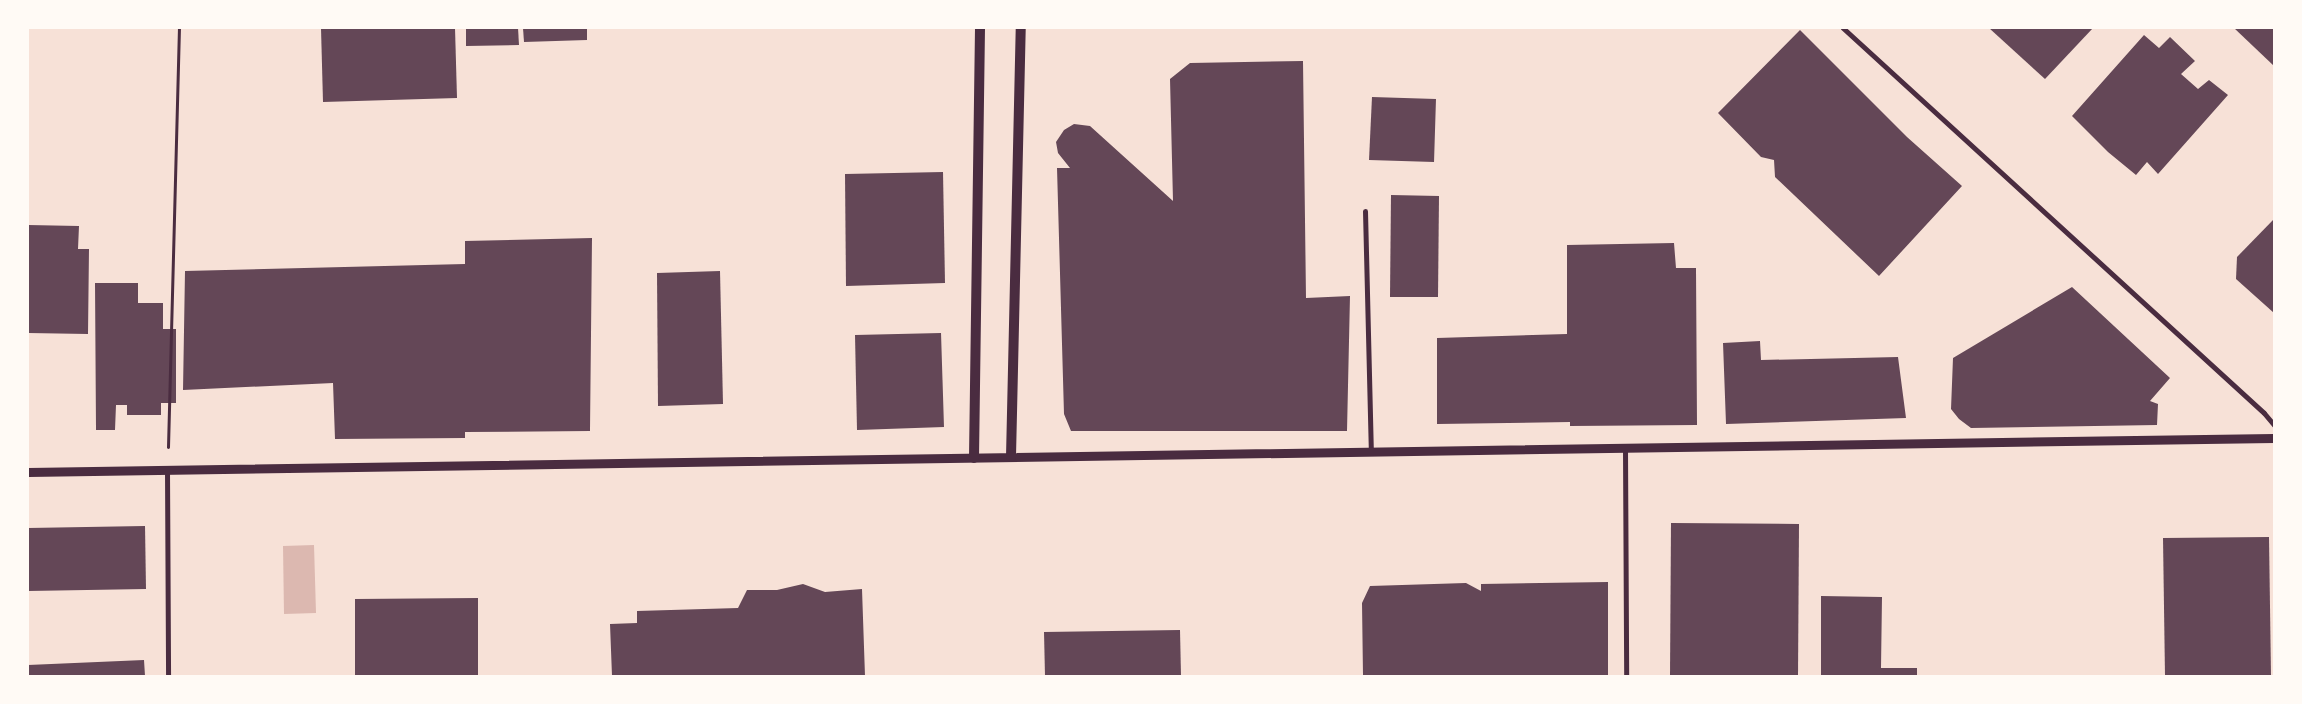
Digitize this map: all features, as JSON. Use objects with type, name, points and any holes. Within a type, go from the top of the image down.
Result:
[{"type":"main road","points":[[974,458],[980,28]]},
{"type":"main road","points":[[1011,457],[1021,28]]},
{"type":"street","points":[[1843,28],[2264,413],[2274,425]]},
{"type":"street","points":[[1365,211],[1371,452]]},
{"type":"street","points":[[28,472],[2274,438]]},
{"type":"street","points":[[1625,448],[1626,676]]},
{"type":"street","points":[[167,470],[168,676]]},
{"type":"path","points":[[167,470],[179,28]]},
{"type":"shaded area","points":[[314,545],[316,613],[284,614],[283,546]]},
{"type":"building","points":[[321,28],[455,28],[457,98],[323,102]]},
{"type":"building","points":[[466,28],[518,28],[519,45],[466,46]]},
{"type":"building","points":[[523,28],[587,28],[587,40],[524,42]]},
{"type":"building","points":[[1989,28],[2093,28],[2045,79]]},
{"type":"building","points":[[2234,28],[2274,28],[2274,66]]},
{"type":"building","points":[[1800,30],[1907,137],[1962,186],[1879,276],[1775,177],[1774,160],[1761,157],[1718,113]]},
{"type":"building","points":[[2144,35],[2159,48],[2170,37],[2195,61],[2181,74],[2198,89],[2209,80],[2228,95],[2158,174],[2147,162],[2136,175],[2108,152],[2072,116]]},
{"type":"building","points":[[1303,61],[1306,298],[1350,296],[1347,431],[1071,431],[1064,414],[1057,168],[1070,168],[1058,153],[1056,142],[1064,130],[1074,124],[1090,126],[1173,201],[1170,79],[1190,63]]},
{"type":"building","points":[[1372,97],[1436,99],[1434,162],[1369,160]]},
{"type":"building","points":[[943,172],[945,283],[846,286],[845,174]]},
{"type":"building","points":[[1391,195],[1439,196],[1438,297],[1390,297]]},
{"type":"building","points":[[2274,219],[2274,313],[2236,279],[2237,257]]},
{"type":"building","points":[[28,225],[79,226],[78,249],[89,249],[88,334],[28,333]]},
{"type":"building","points":[[592,238],[590,431],[465,432],[465,438],[335,439],[333,383],[183,390],[185,271],[465,264],[465,241]]},
{"type":"building","points":[[1674,243],[1676,268],[1696,268],[1697,425],[1570,426],[1570,422],[1437,424],[1437,338],[1567,334],[1567,245]]},
{"type":"building","points":[[720,271],[723,404],[658,406],[657,273]]},
{"type":"building","points":[[95,283],[138,283],[138,303],[163,303],[163,329],[176,329],[176,403],[161,403],[161,415],[127,415],[127,405],[116,405],[115,430],[96,430]]},
{"type":"building","points":[[2072,287],[2170,378],[2150,401],[2158,404],[2157,425],[1971,428],[1959,419],[1951,409],[1953,358]]},
{"type":"building","points":[[941,333],[944,427],[857,430],[855,335]]},
{"type":"building","points":[[1760,341],[1761,360],[1898,357],[1906,418],[1726,424],[1723,343]]},
{"type":"building","points":[[1671,523],[1799,524],[1798,676],[1670,676]]},
{"type":"building","points":[[145,526],[146,589],[28,591],[28,528]]},
{"type":"building","points":[[2269,537],[2271,676],[2165,676],[2163,538]]},
{"type":"building","points":[[1608,582],[1608,676],[1363,676],[1362,603],[1370,586],[1466,583],[1481,591],[1481,584]]},
{"type":"building","points":[[803,584],[825,592],[862,589],[865,676],[612,676],[610,624],[637,623],[637,611],[738,608],[747,590],[777,590]]},
{"type":"building","points":[[1821,596],[1882,597],[1881,668],[1917,668],[1917,676],[1821,676]]},
{"type":"building","points":[[478,598],[478,676],[355,676],[355,599]]},
{"type":"building","points":[[1180,630],[1181,676],[1045,676],[1044,632]]},
{"type":"building","points":[[144,660],[145,676],[28,676],[28,665]]}]
